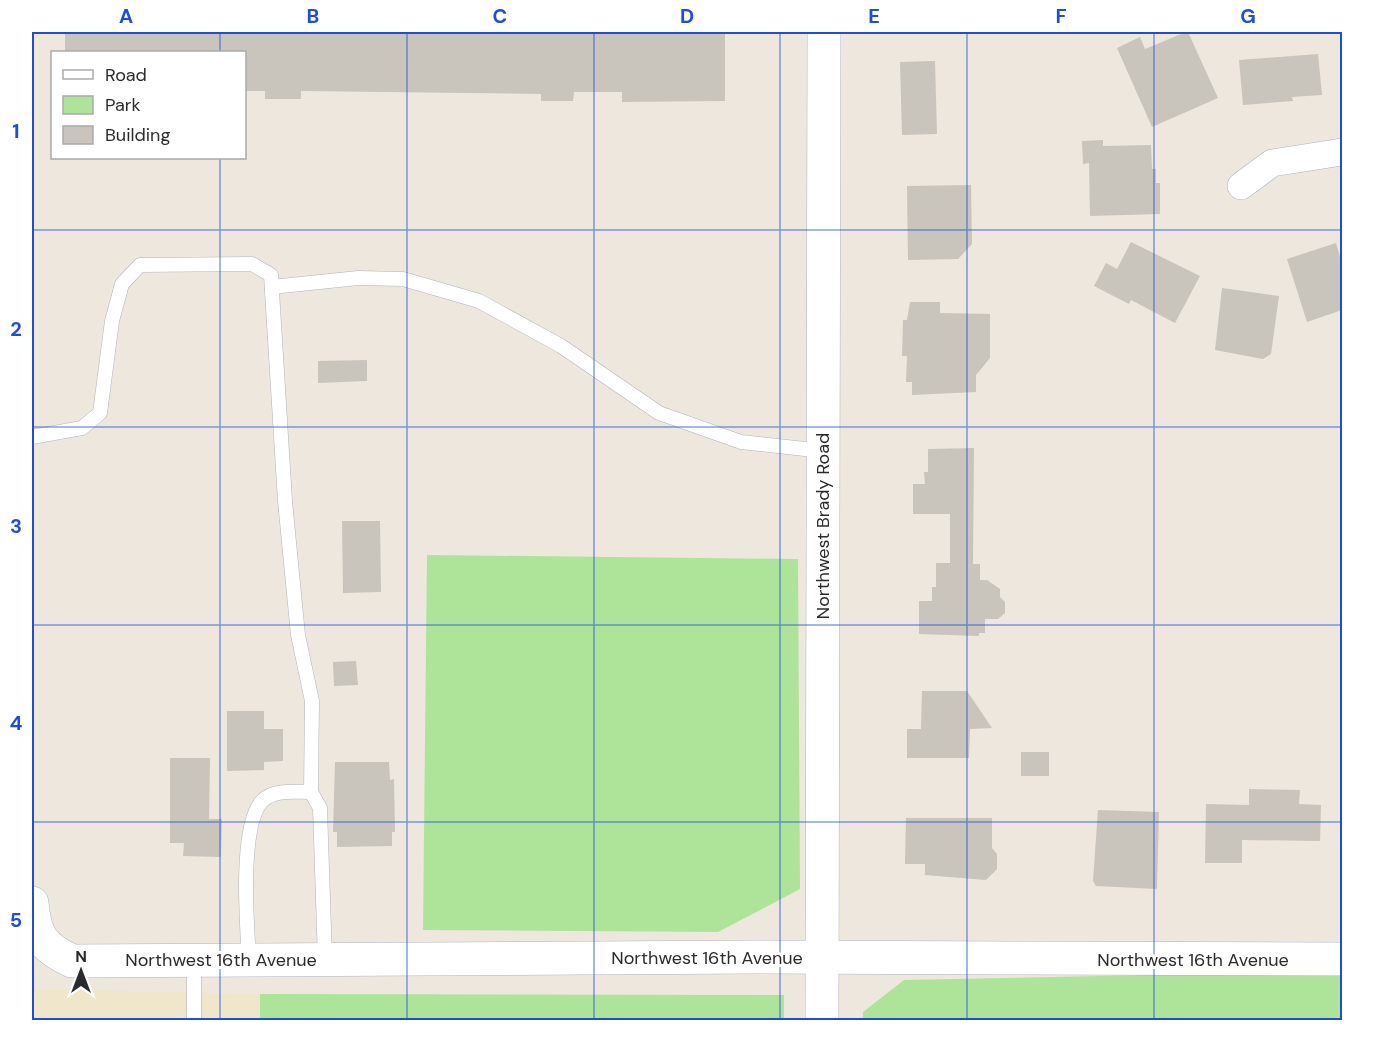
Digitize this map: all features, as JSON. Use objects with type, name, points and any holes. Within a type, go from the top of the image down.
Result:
[{"type":"street","name":"Northwest Brady Road","points":[[822,1020],[824,32]]},
{"type":"street","points":[[1241,186],[1272,163],[1342,152]]},
{"type":"street","points":[[32,903],[40,940],[52,955]]},
{"type":"street","name":"Northwest 16th Avenue","points":[[52,955],[194,960],[822,957],[1342,959]]},
{"type":"lane","points":[[32,436],[82,428],[100,413],[114,312],[122,284],[140,265],[252,264],[271,275],[285,501],[298,635],[312,701],[310,792],[320,808],[326,960]]},
{"type":"lane","points":[[272,287],[358,278],[403,279],[479,301],[561,346],[659,413],[741,442],[823,451]]},
{"type":"lane","points":[[249,960],[246,905],[250,826],[262,801],[278,792],[310,792]]},
{"type":"lane","points":[[194,960],[194,1020]]},
{"type":"shaded area","points":[[32,989],[260,994],[260,1020],[32,1020]]},
{"type":"green space","points":[[427,555],[798,559],[800,889],[718,932],[423,930]]},
{"type":"green space","points":[[1342,971],[1342,1020],[863,1020],[863,1012],[904,980]]},
{"type":"green space","points":[[260,994],[784,995],[784,1020],[260,1020]]},
{"type":"building","points":[[65,32],[725,32],[725,101],[622,102],[622,92],[574,92],[573,101],[541,101],[541,94],[301,91],[301,99],[265,99],[265,91],[246,91],[246,51],[65,51]]},
{"type":"building","points":[[1186,32],[1218,98],[1152,127],[1117,48],[1140,37],[1145,49]]},
{"type":"building","points":[[1318,54],[1322,95],[1292,97],[1293,101],[1243,105],[1239,60]]},
{"type":"building","points":[[935,61],[937,134],[902,135],[900,62]]},
{"type":"building","points":[[1103,140],[1103,146],[1151,145],[1152,169],[1156,169],[1156,183],[1160,183],[1160,214],[1090,216],[1089,163],[1083,164],[1082,141]]},
{"type":"building","points":[[971,185],[972,244],[958,259],[908,260],[907,186]]},
{"type":"building","points":[[1131,242],[1200,276],[1175,323],[1131,300],[1129,304],[1094,286],[1106,263],[1117,269]]},
{"type":"building","points":[[1336,243],[1342,264],[1342,310],[1307,322],[1287,259]]},
{"type":"building","points":[[1222,288],[1279,296],[1271,354],[1263,359],[1215,350]]},
{"type":"building","points":[[910,302],[940,302],[940,313],[990,314],[990,358],[976,375],[976,392],[912,395],[912,382],[906,382],[907,356],[902,356],[903,320],[907,320]]},
{"type":"building","points":[[367,360],[367,381],[318,383],[318,361]]},
{"type":"building","points":[[974,448],[973,564],[980,564],[980,580],[987,580],[1000,589],[1000,597],[1005,602],[1005,613],[998,619],[985,619],[985,633],[979,633],[979,636],[919,634],[919,601],[932,601],[932,587],[936,587],[936,563],[950,563],[950,514],[913,514],[913,484],[925,484],[924,472],[928,472],[928,449]]},
{"type":"building","points":[[342,521],[380,521],[381,592],[343,593]]},
{"type":"building","points":[[356,661],[358,685],[334,686],[333,662]]},
{"type":"building","points":[[922,691],[967,691],[992,728],[970,729],[969,758],[907,758],[907,729],[921,729]]},
{"type":"building","points":[[227,711],[264,711],[264,729],[283,729],[283,761],[264,762],[264,770],[227,771]]},
{"type":"building","points":[[1021,752],[1049,752],[1049,776],[1021,776]]},
{"type":"building","points":[[170,758],[210,758],[209,819],[222,819],[221,857],[183,856],[184,843],[170,843]]},
{"type":"building","points":[[335,762],[389,762],[390,780],[394,779],[395,832],[392,832],[392,846],[337,847],[337,832],[333,832]]},
{"type":"building","points":[[1249,789],[1300,790],[1299,804],[1321,805],[1320,841],[1242,840],[1242,863],[1205,863],[1206,804],[1249,805]]},
{"type":"building","points":[[1098,810],[1159,812],[1157,889],[1096,886],[1093,881]]},
{"type":"building","points":[[906,818],[992,818],[992,848],[997,854],[997,869],[986,880],[925,875],[925,864],[905,864]]}]
